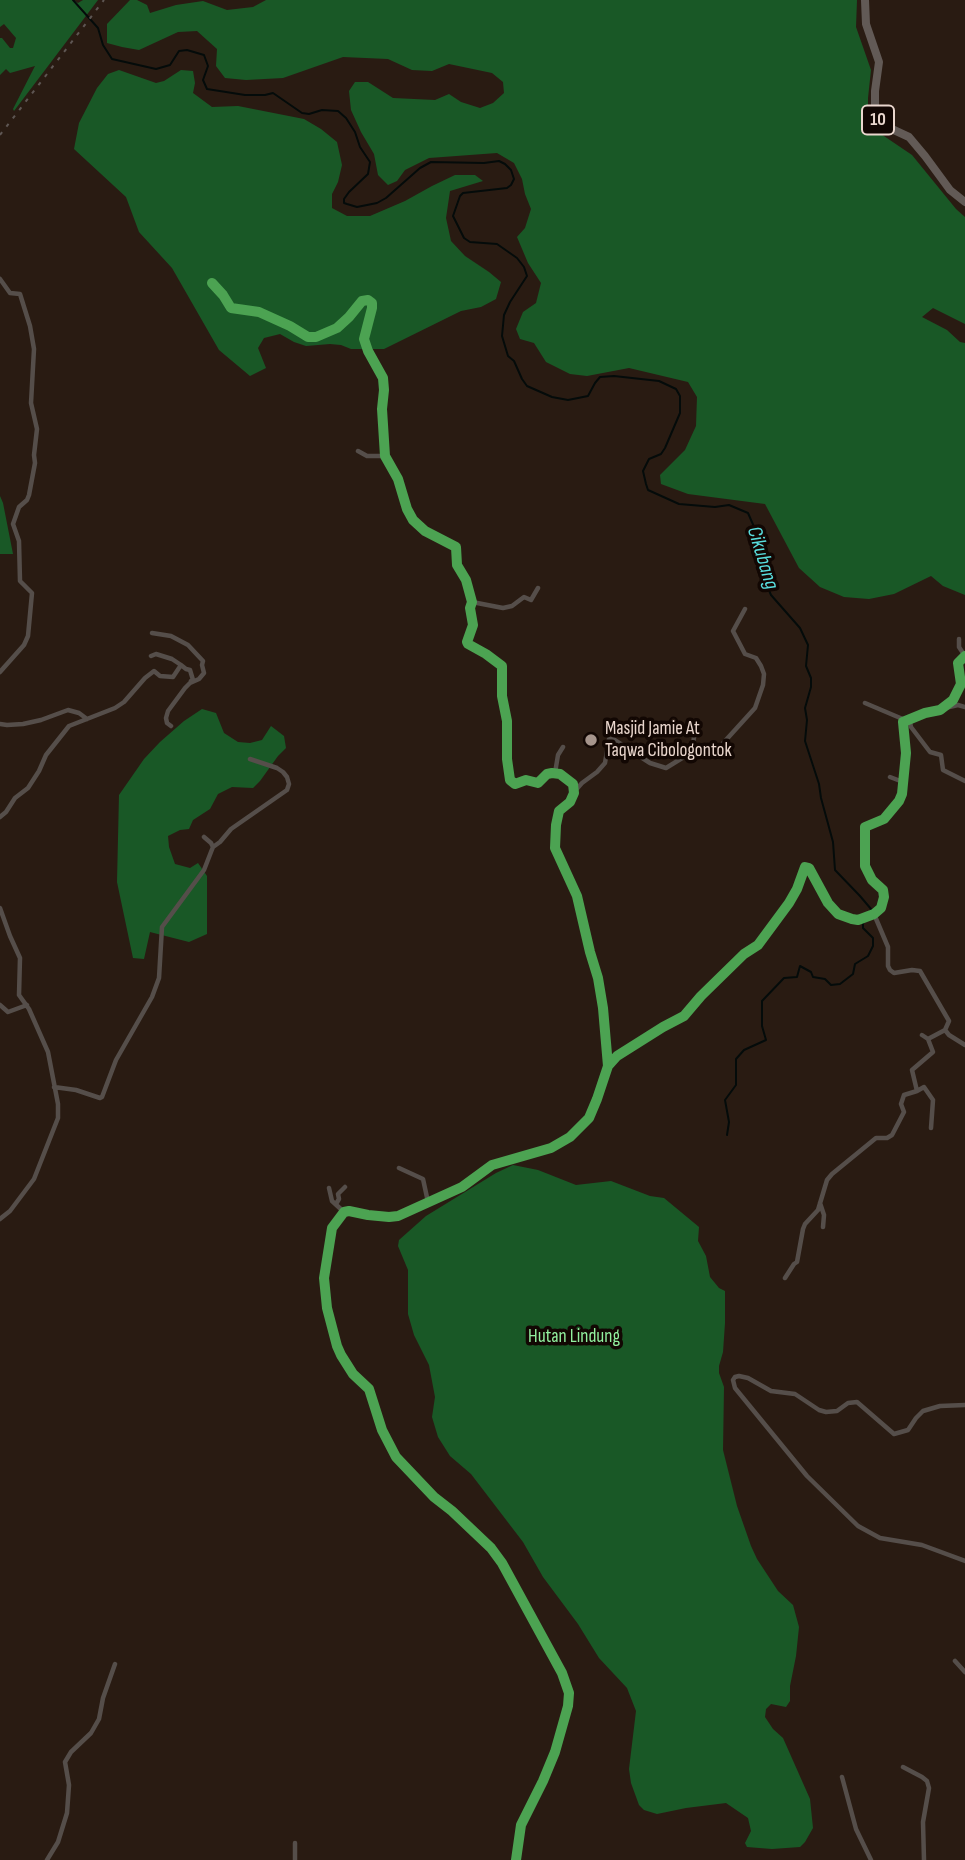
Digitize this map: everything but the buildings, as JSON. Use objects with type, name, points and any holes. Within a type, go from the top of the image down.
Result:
[{"type":"highway","name":"10","points":[[865,0],[866,24],[879,62],[875,115],[881,124],[909,138],[950,190],[965,202]]},
{"type":"street","points":[[0,279],[10,292],[20,294],[30,326],[34,349],[31,401],[37,426],[34,455],[36,463],[29,495],[19,507],[13,524],[19,543],[20,582],[32,593],[28,636],[24,645],[0,672]]},
{"type":"street","points":[[212,283],[231,308],[259,312],[308,337],[334,330],[362,301],[366,299],[371,302],[365,339],[368,351],[383,378],[385,456],[398,479],[413,520],[424,531],[455,545],[457,565],[466,580],[472,602],[470,608],[473,625],[467,643],[486,654],[503,669],[502,696],[510,780],[513,784],[526,780],[538,783],[548,774],[560,774],[572,782],[574,793]]},
{"type":"street","points":[[358,451],[368,456],[385,456]]},
{"type":"street","points":[[472,602],[503,608],[512,606],[524,597],[531,600],[538,587]]},
{"type":"street","points":[[683,757],[715,752],[755,708],[764,674],[758,661],[745,654],[733,631],[745,608]]},
{"type":"street","points":[[152,633],[171,636],[188,645],[202,661],[204,673],[190,683]]},
{"type":"street","points":[[941,709],[953,700],[958,691],[961,679],[958,665],[965,656],[959,647],[959,639]]},
{"type":"street","points":[[151,656],[156,654],[172,659],[190,670],[193,680],[169,710],[166,718],[171,726]]},
{"type":"street","points":[[0,817],[12,801],[28,788],[46,755],[69,726],[111,710],[124,702],[154,671],[160,676],[173,677],[181,665]]},
{"type":"street","points":[[865,703],[907,719],[930,752],[942,756],[943,770],[965,780]]},
{"type":"street","points":[[608,1066],[629,1049],[684,1016],[744,954],[758,945],[789,903],[805,867],[809,868],[835,911],[852,919],[869,916],[882,907],[883,890],[872,880],[865,866],[865,827],[884,819],[902,794],[906,753],[903,722],[957,705],[965,707]]},
{"type":"street","points":[[0,724],[23,724],[68,710],[87,719]]},
{"type":"street","points":[[516,1860],[521,1825],[555,1752],[569,1693],[557,1664],[502,1563],[491,1548],[434,1497],[396,1457],[382,1430],[369,1389],[353,1374],[337,1346],[327,1308],[324,1279],[332,1228],[344,1212],[394,1217],[462,1187],[492,1165],[551,1149],[570,1138],[589,1118],[608,1066],[603,1008],[577,896],[555,848],[559,811],[569,804],[582,783],[595,775],[605,763],[609,739],[650,763],[666,768],[692,752],[694,737]]},
{"type":"street","points":[[555,773],[558,755],[563,747]]},
{"type":"street","points":[[54,1087],[102,1097],[116,1060],[152,997],[159,978],[162,927],[204,870],[213,846],[231,829],[287,790],[289,784],[283,772],[250,759]]},
{"type":"street","points":[[890,777],[903,782]]},
{"type":"street","points":[[204,837],[213,846]]},
{"type":"street","points":[[0,908],[9,936],[20,956],[19,994],[27,1005],[48,1052],[58,1118],[34,1179],[10,1211],[0,1219]]},
{"type":"street","points":[[869,916],[888,947],[890,970],[896,973],[920,971],[949,1021],[945,1030],[931,1038],[922,1035]]},
{"type":"street","points":[[0,1005],[8,1012],[27,1005]]},
{"type":"street","points":[[945,1030],[965,1045]]},
{"type":"street","points":[[917,1091],[912,1070],[933,1051],[931,1038]]},
{"type":"street","points":[[785,1278],[797,1262],[804,1224],[818,1210],[825,1183],[832,1174],[876,1138],[892,1135],[904,1112],[901,1104],[904,1095],[924,1087],[933,1100],[932,1128]]},
{"type":"street","points":[[399,1168],[423,1179],[428,1202]]},
{"type":"street","points":[[336,1204],[338,1194],[345,1187]]},
{"type":"street","points":[[329,1188],[332,1201],[344,1212]]},
{"type":"street","points":[[819,1202],[824,1215],[823,1227]]},
{"type":"street","points":[[965,1405],[940,1406],[923,1411],[908,1430],[894,1434],[857,1402],[848,1402],[837,1411],[826,1412],[795,1395],[771,1391],[748,1378],[739,1376],[733,1380],[735,1388],[807,1476],[858,1526],[880,1538],[922,1545],[965,1560]]},
{"type":"street","points":[[955,1661],[965,1672]]},
{"type":"street","points":[[47,1860],[58,1842],[67,1813],[69,1781],[65,1762],[71,1752],[91,1733],[99,1719],[115,1664]]},
{"type":"street","points":[[903,1767],[927,1781],[929,1788],[923,1822],[924,1860]]},
{"type":"street","points":[[842,1777],[856,1829],[871,1860]]},
{"type":"street","points":[[295,1843],[295,1860]]},
{"type":"green space","points":[[0,0],[73,0],[78,3],[83,0],[98,0],[14,111],[35,66],[10,73],[6,69],[0,75],[0,38],[13,48],[16,38],[4,24],[0,27]]},
{"type":"green space","points":[[130,0],[147,5],[150,13],[203,1],[227,10],[253,7],[266,0],[857,0],[856,27],[871,70],[868,123],[912,155],[965,217],[965,324],[933,308],[922,317],[965,343],[965,595],[943,586],[931,576],[894,594],[869,599],[844,597],[820,587],[799,568],[765,504],[688,494],[661,484],[660,475],[685,450],[696,426],[697,397],[688,382],[629,368],[587,376],[570,374],[546,362],[534,343],[520,339],[516,329],[523,312],[536,303],[541,283],[528,263],[517,237],[525,228],[531,209],[514,163],[497,153],[429,158],[405,170],[397,181],[388,185],[378,175],[374,154],[351,110],[349,91],[355,82],[368,82],[393,98],[435,100],[449,94],[461,102],[480,108],[493,103],[504,93],[503,82],[492,73],[449,64],[432,71],[412,70],[388,59],[343,57],[283,78],[225,78],[216,66],[217,49],[197,31],[178,32],[139,50],[107,43],[107,24]]},
{"type":"green space","points":[[119,70],[156,83],[181,70],[193,71],[193,93],[212,107],[238,106],[304,119],[321,129],[337,142],[342,165],[332,194],[332,208],[347,216],[370,216],[455,175],[475,175],[483,181],[450,191],[446,218],[451,241],[465,256],[501,282],[496,299],[481,307],[461,311],[384,349],[351,349],[330,344],[306,346],[280,334],[264,338],[258,348],[266,368],[250,376],[219,350],[172,268],[139,232],[126,197],[74,149],[79,123],[97,88],[108,74]]},
{"type":"green space","points":[[0,496],[3,503],[13,554],[0,554]]},
{"type":"green space","points":[[202,709],[216,713],[224,733],[238,742],[262,740],[271,726],[284,736],[286,748],[253,788],[232,787],[218,794],[210,809],[193,820],[189,829],[168,836],[175,864],[190,868],[198,863],[207,876],[207,934],[189,942],[150,932],[144,959],[133,958],[117,882],[119,795],[144,759],[160,742]]},
{"type":"green space","name":"Hutan Lindung","points":[[513,1165],[538,1170],[576,1185],[611,1181],[650,1196],[664,1198],[699,1227],[698,1241],[706,1256],[710,1277],[725,1291],[723,1352],[719,1366],[724,1387],[723,1450],[737,1506],[757,1559],[778,1591],[793,1605],[799,1627],[790,1701],[786,1707],[771,1704],[766,1709],[765,1717],[783,1738],[810,1799],[813,1828],[800,1847],[747,1847],[745,1843],[751,1831],[748,1818],[726,1803],[657,1814],[644,1810],[639,1805],[629,1769],[636,1711],[627,1688],[599,1658],[543,1577],[523,1542],[471,1474],[450,1456],[438,1437],[432,1417],[435,1397],[429,1365],[414,1335],[408,1314],[408,1270],[398,1246],[399,1240],[426,1216]]},
{"type":"waterway","name":"Cikubang","points":[[73,0],[98,28],[103,45],[112,59],[156,69],[170,65],[179,51],[187,50],[204,55],[208,66],[203,80],[207,89],[245,95],[273,93],[302,113],[338,111],[355,132],[360,147],[370,162],[368,174],[349,192],[344,203],[357,207],[377,203],[431,162],[499,161],[511,170],[514,179],[507,188],[463,193],[453,216],[464,238],[470,242],[497,244],[517,258],[524,267],[527,276],[504,315],[502,336],[508,356],[514,361],[527,386],[552,397],[568,400],[588,396],[600,377],[614,376],[659,381],[676,389],[680,396],[680,413],[665,448],[661,454],[649,459],[643,471],[648,490],[679,504],[715,507],[729,505],[748,513],[758,536],[771,595],[800,628],[808,645],[806,666],[811,687],[805,708],[805,741],[833,842],[835,870],[871,909],[870,913]]},
{"type":"waterway","points":[[727,1135],[729,1122],[725,1100],[736,1085],[736,1059],[744,1050],[766,1040],[762,1026],[762,1001],[784,978],[797,977],[800,966],[811,972],[813,977],[825,979],[831,985],[840,984],[853,974],[855,964],[868,956],[873,946],[873,938],[863,928],[863,922],[869,918]]},
{"type":"railway","points":[[0,135],[104,0]]},
{"type":"cycle path","points":[[212,283],[231,308],[259,312],[308,337],[316,337],[337,328],[362,301],[368,300],[372,303],[364,339],[383,378],[385,456],[398,479],[413,520],[425,531],[456,547],[457,565],[466,580],[472,602],[470,608],[473,625],[468,644],[502,666],[502,696],[507,721],[510,780],[515,784],[526,780],[538,783],[552,773],[560,774],[573,784],[574,793],[570,802],[559,811],[555,848],[577,896],[598,978],[608,1066]]},
{"type":"cycle path","points":[[516,1860],[521,1825],[555,1752],[569,1693],[562,1673],[502,1563],[491,1548],[434,1497],[396,1457],[382,1430],[369,1389],[353,1374],[341,1355],[327,1308],[324,1278],[332,1228],[344,1212],[349,1211],[398,1216],[462,1187],[492,1165],[551,1148],[570,1137],[589,1118],[608,1066],[617,1056],[684,1016],[744,954],[758,945],[789,903],[805,867],[809,868],[828,903],[838,914],[858,920],[881,908],[883,890],[872,880],[865,866],[865,827],[884,819],[902,794],[906,753],[903,722],[940,710],[953,700],[961,684],[958,663],[965,656]]},
{"type":"place","name":"Masjid Jamie At Taqwa Cibologontok","points":[[591,740]]}]
